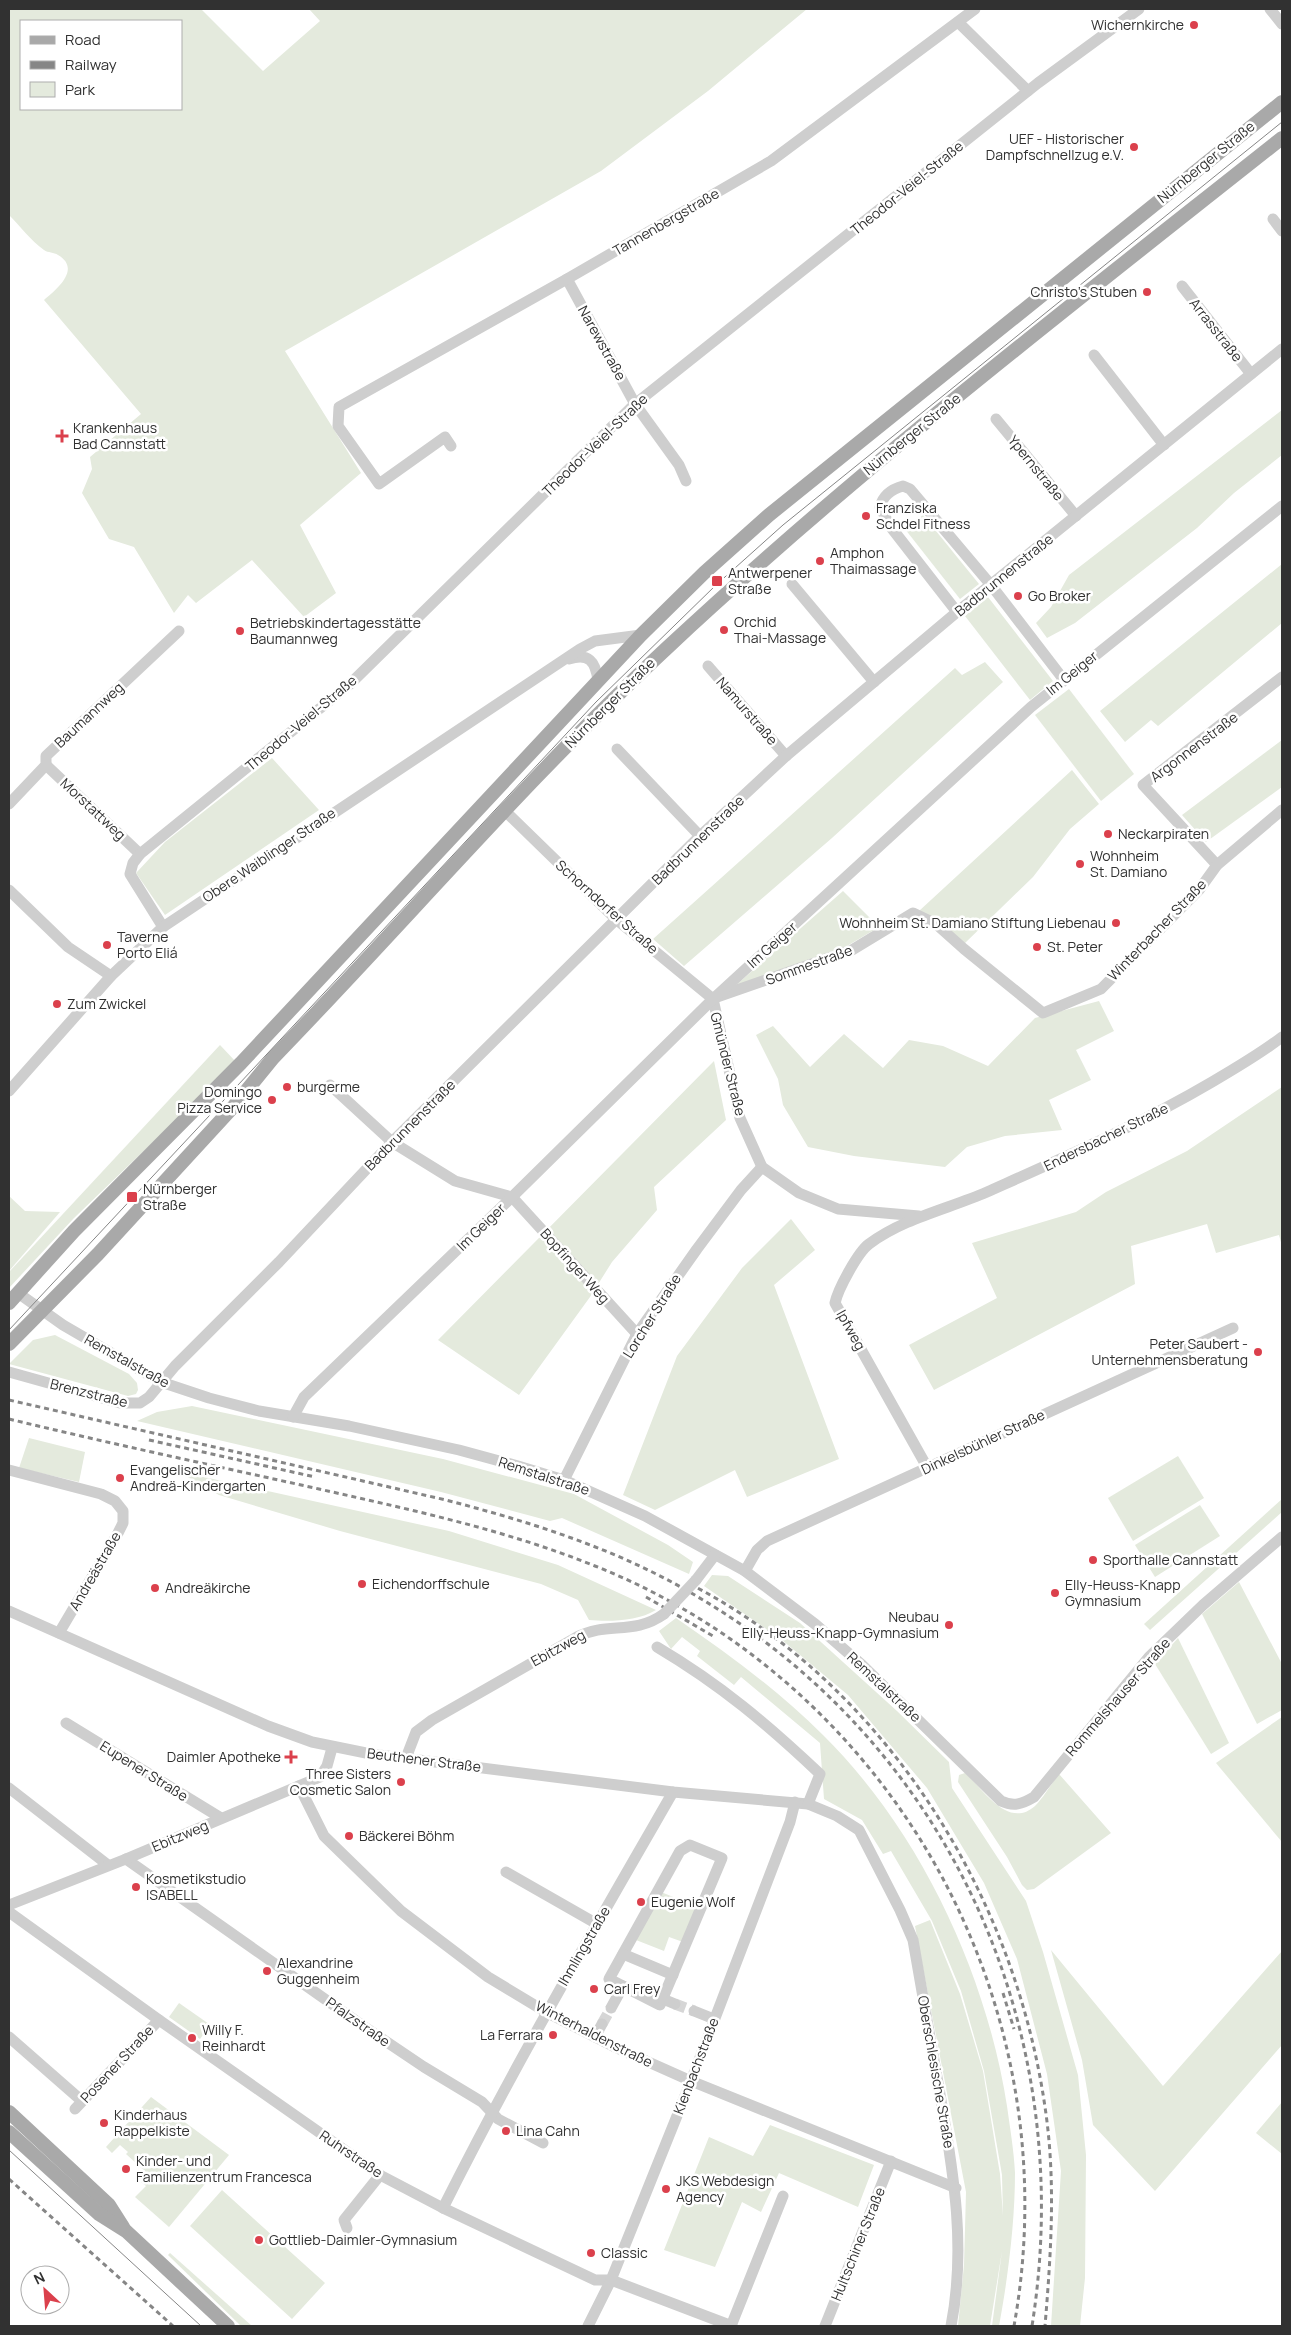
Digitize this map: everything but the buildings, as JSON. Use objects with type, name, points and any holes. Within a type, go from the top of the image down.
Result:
[{"type":"main road","name":"Nürnberger Straße","points":[[13,1298],[74,1231],[241,1063],[598,680],[704,573],[769,515],[1282,102]]},
{"type":"main road","name":"Nürnberger Straße","points":[[9,1344],[98,1254],[234,1106],[273,1058],[505,812],[599,713],[670,645],[813,516],[950,403],[1282,138]]},
{"type":"main road","points":[[9,2112],[109,2205],[126,2231]]},
{"type":"main road","points":[[9,2132],[99,2214],[126,2231],[228,2326]]},
{"type":"street","name":"Tannenbergstraße","points":[[451,446],[444,437],[379,484],[338,426],[339,408],[771,161],[975,9]]},
{"type":"street","name":"Theodor-Veiel-Straße","points":[[163,927],[130,874],[133,863],[140,854],[350,684],[635,404],[1028,92],[1139,9]]},
{"type":"street","points":[[1270,9],[1282,24]]},
{"type":"street","points":[[958,22],[1028,92]]},
{"type":"street","points":[[1273,219],[1282,231]]},
{"type":"street","name":"Narewstraße","points":[[567,279],[635,404],[679,465],[686,481]]},
{"type":"street","name":"Arrasstraße","points":[[1182,286],[1251,374]]},
{"type":"street","name":"Badbrunnenstraße","points":[[161,1382],[392,1142],[700,836],[786,756],[957,612],[1282,349]]},
{"type":"street","points":[[1094,355],[1164,445]]},
{"type":"street","name":"Ypernstraße","points":[[996,419],[1076,516]]},
{"type":"street","points":[[957,612],[890,526],[880,506],[886,494],[903,486],[910,489],[991,585],[1064,680]]},
{"type":"street","name":"Im Geiger","points":[[293,1417],[304,1397],[512,1197],[713,999],[1031,707],[1282,506]]},
{"type":"street","points":[[792,584],[874,682]]},
{"type":"street","name":"Baumannweg","points":[[9,804],[46,765],[46,756],[179,631]]},
{"type":"street","name":"Obere Waiblinger Straße","points":[[9,1091],[111,976],[163,927],[595,641],[641,635]]},
{"type":"street","points":[[564,660],[578,656],[587,658],[596,666],[598,680]]},
{"type":"street","name":"Namurstraße","points":[[708,666],[786,756]]},
{"type":"street","name":"Argonnenstraße","points":[[1217,865],[1144,785],[1282,678]]},
{"type":"street","points":[[618,749],[700,836]]},
{"type":"street","name":"Morstattweg","points":[[46,765],[140,854]]},
{"type":"street","name":"Winterbacher Straße","points":[[1043,1012],[1102,989],[1199,890],[1217,865],[1282,810]]},
{"type":"street","name":"Schorndorfer Straße","points":[[505,812],[617,920],[713,999]]},
{"type":"street","points":[[9,890],[68,947],[111,976]]},
{"type":"street","name":"Sommestraße","points":[[713,999],[852,950],[913,913],[936,924],[964,949],[1043,1012]]},
{"type":"street","name":"Gmünder Straße","points":[[713,999],[740,1118],[762,1167],[798,1193],[838,1209],[920,1216]]},
{"type":"street","name":"Endersbacher Straße","points":[[920,1216],[952,1207],[1114,1136],[1191,1094],[1263,1051],[1282,1037]]},
{"type":"street","points":[[330,1085],[392,1142],[455,1181],[512,1197]]},
{"type":"street","name":"Lorcher Straße","points":[[564,1480],[637,1334],[691,1256],[741,1190],[762,1167]]},
{"type":"street","name":"Bopfinger Weg","points":[[512,1197],[637,1334]]},
{"type":"street","name":"Ipfweg","points":[[920,1216],[868,1245],[838,1292],[836,1302],[927,1467]]},
{"type":"street","name":"Remstalstraße","points":[[13,1298],[42,1310],[63,1325],[161,1382],[209,1398],[459,1450],[564,1480],[645,1516],[746,1571],[815,1624],[862,1666],[1001,1800],[1017,1805],[1026,1802]]},
{"type":"street","name":"Dinkelsbühler Straße","points":[[746,1571],[757,1550],[767,1541],[1233,1328]]},
{"type":"street","name":"Brenzstraße","points":[[9,1372],[94,1397],[133,1405],[149,1397],[161,1382]]},
{"type":"street","name":"Andreästraße","points":[[9,1470],[101,1494],[114,1501],[123,1511],[123,1522],[118,1533],[59,1633]]},
{"type":"street","name":"Rommelshauser Straße","points":[[1026,1802],[1034,1797],[1149,1657],[1203,1605],[1282,1537]]},
{"type":"street","name":"Ebitzweg","points":[[406,1758],[416,1732],[432,1720],[577,1637],[594,1630],[645,1626],[664,1614],[696,1580],[715,1555]]},
{"type":"street","name":"Beuthener Straße","points":[[9,1612],[268,1726],[332,1748],[673,1792],[808,1804],[837,1816],[859,1830]]},
{"type":"street","points":[[657,1647],[712,1682],[748,1708],[820,1774],[808,1804]]},
{"type":"street","name":"Eupener Straße","points":[[66,1723],[222,1818]]},
{"type":"street","name":"Ebitzweg","points":[[9,1905],[320,1777],[327,1766],[332,1748]]},
{"type":"street","name":"Winterhaldenstraße","points":[[299,1786],[324,1836],[401,1911],[488,1977],[546,2012],[595,2037],[691,2081],[956,2188]]},
{"type":"street","points":[[9,1788],[108,1865]]},
{"type":"street","name":"Ihmlingstraße","points":[[443,2208],[492,2110],[546,2012],[673,1792]]},
{"type":"street","name":"Kienbachstraße","points":[[588,2326],[611,2280],[691,2081],[790,1822],[794,1802]]},
{"type":"street","name":"Oberschlesische Straße","points":[[859,1830],[900,1910],[913,1940],[956,2188],[958,2239],[955,2305],[951,2326]]},
{"type":"street","points":[[690,1845],[722,1858],[673,1975],[660,2005],[609,1979],[680,1850],[690,1845]]},
{"type":"street","name":"Pfalzstraße","points":[[126,1858],[366,2028],[424,2067],[482,2102],[492,2110],[498,2119],[543,2143]]},
{"type":"street","points":[[506,1872],[597,1924]]},
{"type":"street","name":"Ruhrstraße","points":[[9,1912],[380,2175],[443,2208],[595,2280],[611,2280],[731,2326]]},
{"type":"street","points":[[623,1954],[673,1975]]},
{"type":"street","points":[[611,2008],[623,1986]]},
{"type":"street","points":[[663,1999],[675,2004]]},
{"type":"street","points":[[694,2011],[714,2019]]},
{"type":"street","name":"Posener Straße","points":[[9,2037],[79,2105],[159,2020]]},
{"type":"street","points":[[595,2037],[602,2024]]},
{"type":"street","name":"Hultschiner Straße","points":[[825,2326],[891,2161]]},
{"type":"street","points":[[347,2228],[344,2220],[380,2175]]},
{"type":"street","points":[[731,2326],[783,2196]]},
{"type":"green space","points":[[9,9],[201,9],[263,71],[320,21],[309,9],[807,9],[708,91],[601,171],[285,351],[361,473],[300,525],[336,593],[304,617],[252,560],[196,603],[188,595],[174,613],[134,547],[109,539],[82,493],[92,469],[90,457],[141,414],[44,300],[60,285],[67,273],[68,267],[65,261],[56,254],[46,251],[30,238],[9,215]]},
{"type":"green space","points":[[1282,410],[1282,455],[1234,493],[1197,528],[1075,623],[1047,638],[1036,623],[1051,607],[1069,575]]},
{"type":"green space","points":[[923,515],[979,584],[960,599],[905,529]]},
{"type":"green space","points":[[1282,564],[1282,623],[1158,726],[1151,720],[1125,742],[1100,711]]},
{"type":"green space","points":[[988,597],[1053,681],[1030,700],[965,616]]},
{"type":"green space","points":[[985,662],[1003,682],[832,838],[684,966],[653,939],[955,668],[962,675]]},
{"type":"green space","points":[[1069,689],[1134,774],[1101,801],[1035,715]]},
{"type":"green space","points":[[1282,740],[1282,787],[1206,842],[1182,815]]},
{"type":"green space","points":[[272,758],[319,810],[165,915],[136,873],[165,842]]},
{"type":"green space","points":[[1072,770],[1099,804],[1070,829],[1033,877],[964,944],[919,911]]},
{"type":"green space","points":[[843,891],[879,927],[847,946],[735,986]]},
{"type":"green space","points":[[1099,1001],[1114,1031],[1076,1050],[1091,1080],[1049,1100],[1062,1130],[1005,1136],[967,1147],[945,1167],[854,1156],[808,1147],[783,1105],[778,1079],[756,1035],[773,1026],[810,1067],[844,1034],[883,1068],[909,1040],[943,1046],[988,1066],[1035,1018]]},
{"type":"green space","points":[[220,1045],[236,1062],[74,1218],[9,1288],[9,1272]]},
{"type":"green space","points":[[714,1061],[726,1120],[654,1187],[657,1210],[612,1262],[590,1297],[519,1395],[438,1340]]},
{"type":"green space","points":[[1282,1087],[1282,1246],[1279,1235],[1216,1253],[1207,1224],[1131,1246],[1135,1284],[934,1390],[909,1345],[997,1298],[972,1243],[1076,1212],[1106,1192],[1187,1151]]},
{"type":"green space","points":[[9,1196],[25,1211],[60,1212],[9,1271]]},
{"type":"green space","points":[[791,1219],[815,1250],[774,1285],[839,1459],[747,1497],[735,1470],[655,1510],[623,1495],[677,1356],[742,1268]]},
{"type":"green space","points":[[55,1335],[129,1374],[137,1383],[138,1390],[136,1394],[128,1396],[9,1364],[33,1340]]},
{"type":"green space","points":[[192,1406],[443,1459],[574,1494],[668,1545],[693,1562],[689,1574],[562,1518],[550,1521],[441,1492],[137,1421],[157,1412]]},
{"type":"green space","points":[[29,1438],[85,1452],[79,1482],[19,1468]]},
{"type":"green space","points":[[1178,1456],[1204,1498],[1133,1541],[1108,1498]]},
{"type":"green space","points":[[177,1471],[449,1531],[558,1565],[656,1610],[649,1614],[624,1620],[589,1620],[578,1600],[541,1584],[340,1531],[219,1495]]},
{"type":"green space","points":[[1282,1499],[1282,1512],[1150,1630],[1144,1624]]},
{"type":"green space","points":[[1200,1505],[1220,1536],[1155,1577],[1135,1545]]},
{"type":"green space","points":[[712,1575],[728,1576],[800,1623],[897,1711],[949,1762],[952,1788],[1026,1901],[1043,1952],[1078,2075],[1086,2155],[1085,2278],[1080,2326],[1051,2326],[1061,2171],[1047,2074],[1017,1959],[984,1883],[927,1788],[848,1695],[782,1640],[704,1586]]},
{"type":"green space","points":[[1239,1582],[1282,1664],[1282,1710],[1257,1724],[1202,1614]]},
{"type":"green space","points":[[676,1618],[770,1687],[823,1735],[858,1773],[890,1815],[918,1859],[944,1906],[965,1955],[983,2005],[997,2056],[1012,2140],[1015,2173],[1014,2211],[1008,2269],[999,2326],[992,2326],[1002,2251],[990,2326],[958,2326],[964,2265],[966,2192],[915,1926],[930,1920],[960,1994],[983,2071],[1000,2174],[1003,2216],[1002,2175],[984,2071],[961,1991],[932,1921],[891,1851],[883,1854],[862,1820],[824,1799],[820,1743],[741,1677],[734,1685],[697,1656],[700,1651],[682,1637],[671,1649],[659,1631]]},
{"type":"green space","points":[[1178,1638],[1229,1743],[1211,1754],[1155,1664]]},
{"type":"green space","points":[[1282,1717],[1282,1842],[1216,1763]]},
{"type":"green space","points":[[965,1773],[988,1797],[1006,1810],[1015,1813],[1025,1812],[1035,1806],[1059,1774],[1111,1833],[1034,1889],[1027,1890],[1022,1885],[1007,1857],[958,1782],[959,1775]]},
{"type":"green space","points":[[661,1892],[698,1907],[683,1942],[669,1937],[664,1951],[636,1940]]},
{"type":"green space","points":[[1051,1950],[1163,2086],[1282,1951],[1282,2045],[1155,2191],[1093,2125],[1082,2060]]},
{"type":"green space","points":[[179,2003],[209,2024],[209,2027],[200,2039],[169,2017]]},
{"type":"green space","points":[[151,2097],[229,2155],[169,2227],[135,2197],[146,2186],[141,2182],[148,2174],[126,2154],[128,2152],[120,2145],[112,2153],[106,2147]]},
{"type":"green space","points":[[1282,2102],[1282,2154],[1256,2133]]},
{"type":"green space","points":[[770,2125],[874,2165],[858,2207],[779,2173],[761,2212],[742,2202],[715,2267],[664,2250],[709,2137],[753,2156]]},
{"type":"green space","points":[[222,2190],[325,2283],[292,2319],[190,2226]]},
{"type":"green space","points":[[170,2253],[252,2326],[241,2326],[168,2255]]},
{"type":"tunnel","points":[[675,2004],[694,2011]]},
{"type":"tunnel","points":[[602,2024],[611,2008]]},
{"type":"tram line","points":[[9,1330],[596,702],[716,585],[783,525],[1282,122]]},
{"type":"tram line","points":[[9,2150],[201,2326]]},
{"type":"railway","points":[[9,1400],[446,1500],[544,1528],[607,1552],[668,1580],[698,1597],[788,1660],[865,1734],[928,1818],[978,1909],[1014,2008],[1035,2111],[1041,2218],[1032,2326]]},
{"type":"railway","points":[[9,1419],[424,1513],[493,1531],[561,1553],[595,1566],[656,1594],[714,1628],[768,1667],[818,1712],[863,1761],[904,1814],[939,1871],[968,1931],[986,1978],[1013,2076],[1020,2126],[1025,2226],[1014,2326]]},
{"type":"railway","points":[[149,1440],[315,1477]]},
{"type":"railway","points":[[690,1584],[760,1627],[823,1678],[880,1737],[929,1803],[970,1874],[1004,1949],[1029,2027],[1045,2107],[1051,2189],[1051,2244],[1045,2326]]},
{"type":"railway","points":[[646,1597],[713,1636]]},
{"type":"railway","points":[[1003,1993],[1014,2029]]},
{"type":"railway","points":[[9,2179],[173,2326]]},
{"type":"place","name":"Wichernkirche","points":[[1194,25]]},
{"type":"place","name":"UEF - Historischer Dampfschnellzug e.V.","points":[[1134,147]]},
{"type":"place","name":"Christo's Stuben","points":[[1147,292]]},
{"type":"place","name":"Krankenhaus Bad Cannstatt","points":[[62,436]]},
{"type":"place","name":"Franziska Schdel Fitness","points":[[866,516]]},
{"type":"place","name":"Amphon Thaimassage","points":[[820,561]]},
{"type":"place","name":"Antwerpener Straße","points":[[717,581]]},
{"type":"place","name":"Go Broker","points":[[1018,596]]},
{"type":"place","name":"Orchid Thai-Massage","points":[[724,630]]},
{"type":"place","name":"Betriebskindertagesstätte Baumannweg","points":[[240,631]]},
{"type":"place","name":"Neckarpiraten","points":[[1108,834]]},
{"type":"place","name":"Wohnheim St. Damiano","points":[[1080,864]]},
{"type":"place","name":"Wohnheim St. Damiano Stiftung Liebenau","points":[[1116,923]]},
{"type":"place","name":"Taverne Porto Eliá","points":[[107,945]]},
{"type":"place","name":"St. Peter","points":[[1037,947]]},
{"type":"place","name":"Zum Zwickel","points":[[57,1004]]},
{"type":"place","name":"burgerme","points":[[287,1087]]},
{"type":"place","name":"Domingo Pizza Service","points":[[272,1100]]},
{"type":"place","name":"Nürnberger Straße","points":[[132,1197]]},
{"type":"place","name":"Peter Saubert - Unternehmensberatung","points":[[1258,1352]]},
{"type":"place","name":"Evangelischer Andreä-Kindergarten","points":[[120,1478]]},
{"type":"place","name":"Sporthalle Cannstatt","points":[[1093,1560]]},
{"type":"place","name":"Eichendorffschule","points":[[362,1584]]},
{"type":"place","name":"Andreäkirche","points":[[155,1588]]},
{"type":"place","name":"Elly-Heuss-Knapp Gymnasium","points":[[1055,1593]]},
{"type":"place","name":"Neubau Elly-Heuss-Knapp-Gymnasium","points":[[949,1625]]},
{"type":"place","name":"Daimler Apotheke","points":[[291,1757]]},
{"type":"place","name":"Three Sisters Cosmetic Salon","points":[[401,1782]]},
{"type":"place","name":"Bäckerei Böhm","points":[[349,1836]]},
{"type":"place","name":"Kosmetikstudio ISABELL","points":[[136,1887]]},
{"type":"place","name":"Eugenie Wolf","points":[[641,1902]]},
{"type":"place","name":"Alexandrine Guggenheim","points":[[267,1971]]},
{"type":"place","name":"Carl Frey","points":[[594,1989]]},
{"type":"place","name":"La Ferrara","points":[[553,2035]]},
{"type":"place","name":"Willy F. Reinhardt","points":[[192,2038]]},
{"type":"place","name":"Kinderhaus Rappelkiste","points":[[104,2123]]},
{"type":"place","name":"Lina Cahn","points":[[506,2131]]},
{"type":"place","name":"Kinder- und Familienzentrum Francesca","points":[[126,2169]]},
{"type":"place","name":"JKS Webdesign Agency","points":[[666,2189]]},
{"type":"place","name":"Gottlieb-Daimler-Gymnasium","points":[[259,2240]]},
{"type":"place","name":"Classic","points":[[591,2253]]}]
